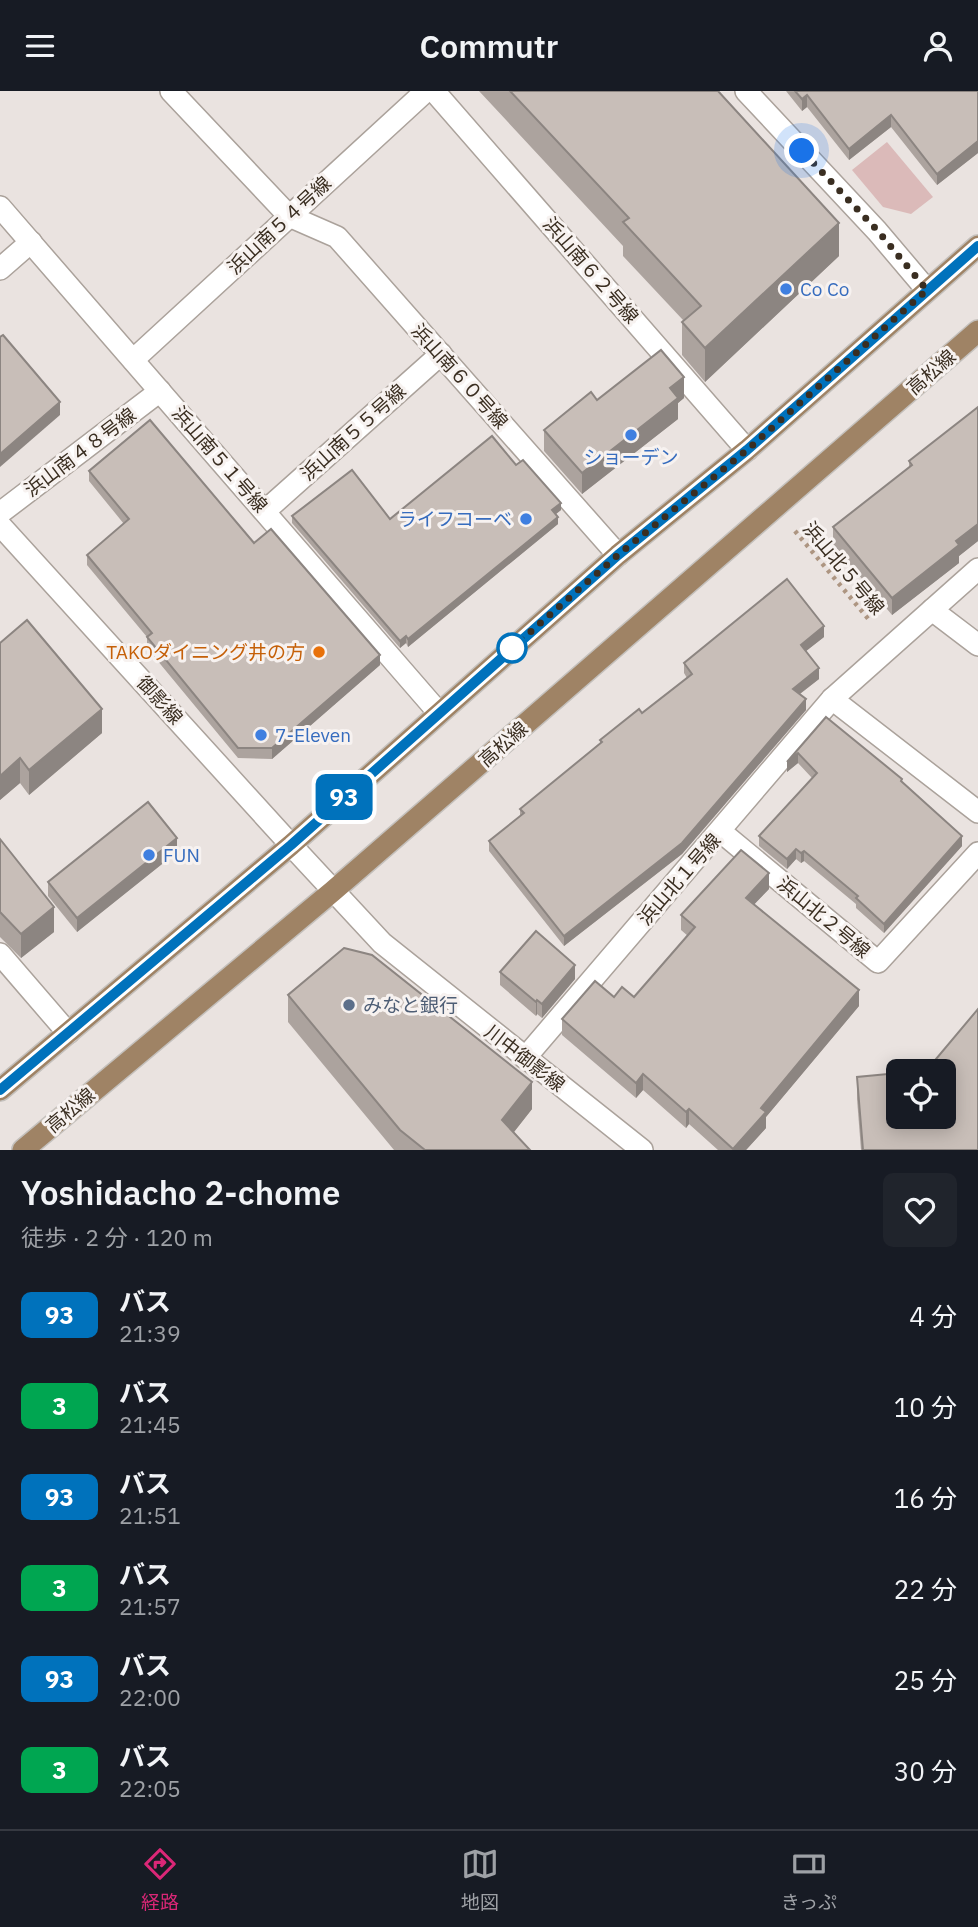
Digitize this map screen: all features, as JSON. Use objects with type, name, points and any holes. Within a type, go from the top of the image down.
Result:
[{"type":"main road","points":[[0,1090],[291,845],[618,555],[747,450],[978,246]]},
{"type":"main road","name":"高松線","points":[[23,1150],[333,891],[978,331]]},
{"type":"street","points":[[171,91],[289,216]]},
{"type":"street","name":"浜山南５４号線","points":[[133,360],[426,91]]},
{"type":"street","name":"浜山南６２号線","points":[[434,91],[747,450]]},
{"type":"street","points":[[746,91],[877,230],[927,290]]},
{"type":"street","name":"浜山南５１号線","points":[[0,207],[439,713]]},
{"type":"street","name":"浜山南６０号線","points":[[289,216],[337,237],[618,555]]},
{"type":"street","points":[[0,269],[31,242]]},
{"type":"street","name":"浜山南５５号線","points":[[265,511],[441,354]]},
{"type":"street","name":"浜山南４８号線","points":[[0,513],[160,391]]},
{"type":"street","name":"御影線","points":[[0,525],[291,845]]},
{"type":"street","name":"浜山北１号線","points":[[525,1058],[832,699],[978,569]]},
{"type":"street","points":[[932,610],[978,645]]},
{"type":"street","points":[[832,699],[978,813]]},
{"type":"street","name":"浜山北２号線","points":[[720,831],[878,962],[978,853]]},
{"type":"street","name":"川中御影線","points":[[291,845],[382,943],[642,1150]]},
{"type":"street","points":[[0,954],[68,1033]]},
{"type":"path","name":"浜山北５号線","points":[[775,507],[891,646]]},
{"type":"shaded area","points":[[887,142],[933,197],[911,214],[883,207],[852,170]]},
{"type":"building","points":[[510,91],[718,91],[839,223],[705,348],[682,322],[701,306],[623,222],[629,218]]},
{"type":"building","points":[[795,91],[978,91],[978,141],[937,174],[891,115],[849,149],[807,95],[802,99]]},
{"type":"building","points":[[3,335],[60,402],[0,454],[0,337]]},
{"type":"building","points":[[661,350],[684,377],[670,388],[678,398],[582,473],[544,430],[591,392],[597,400]]},
{"type":"building","points":[[978,407],[978,524],[956,541],[959,545],[892,598],[833,527],[912,465],[909,461]]},
{"type":"building","points":[[150,420],[254,543],[271,529],[380,655],[272,748],[238,748],[147,637],[152,633],[87,555],[129,519],[89,471]]},
{"type":"building","points":[[492,436],[516,465],[523,460],[561,503],[552,510],[558,517],[408,639],[406,636],[400,641],[292,516],[352,470],[390,519]]},
{"type":"building","points":[[787,579],[824,626],[801,645],[819,668],[793,689],[806,699],[682,843],[564,936],[489,841],[524,813],[520,809],[602,742],[600,740],[639,709],[642,713],[692,674],[684,663]]},
{"type":"building","points":[[27,620],[102,709],[29,770],[20,758],[0,776],[0,643]]},
{"type":"building","points":[[826,717],[902,779],[901,781],[962,836],[884,924],[856,898],[858,896],[804,851],[801,853],[796,849],[787,859],[759,836],[817,773],[798,753],[787,762]]},
{"type":"building","points":[[148,802],[177,838],[77,918],[48,882]]},
{"type":"building","points":[[0,839],[54,907],[21,934],[0,912]]},
{"type":"building","points":[[741,850],[769,873],[746,898],[859,990],[761,1108],[766,1112],[733,1149],[689,1109],[686,1112],[643,1074],[636,1083],[562,1019],[595,981],[614,997],[622,987],[634,997],[695,927],[681,915]]},
{"type":"building","points":[[536,931],[575,965],[542,1004],[500,972]]},
{"type":"building","points":[[344,948],[372,955],[532,1082],[502,1120],[530,1150],[425,1150],[400,1130],[288,995]]},
{"type":"building","points":[[978,1009],[978,1150],[863,1150],[857,1077],[886,1074],[886,1129],[956,1129],[956,1059],[936,1059]]},
{"type":"bus line","name":"93","points":[[0,1090],[291,845],[618,555],[747,450],[978,246]]},
{"type":"place","name":"Co Co","points":[[786,289]]},
{"type":"place","name":"ショーデン","points":[[631,435]]},
{"type":"place","name":"ライフコーベ","points":[[526,519]]},
{"type":"place","name":"TAKOダイニング井の方","points":[[319,652]]},
{"type":"place","name":"7-Eleven","points":[[261,735]]},
{"type":"place","name":"FUN","points":[[149,855]]},
{"type":"place","name":"みなと銀行","points":[[349,1005]]},
{"type":"route","points":[[512,648],[618,555],[747,450],[927,290],[877,230],[802,151]]}]
